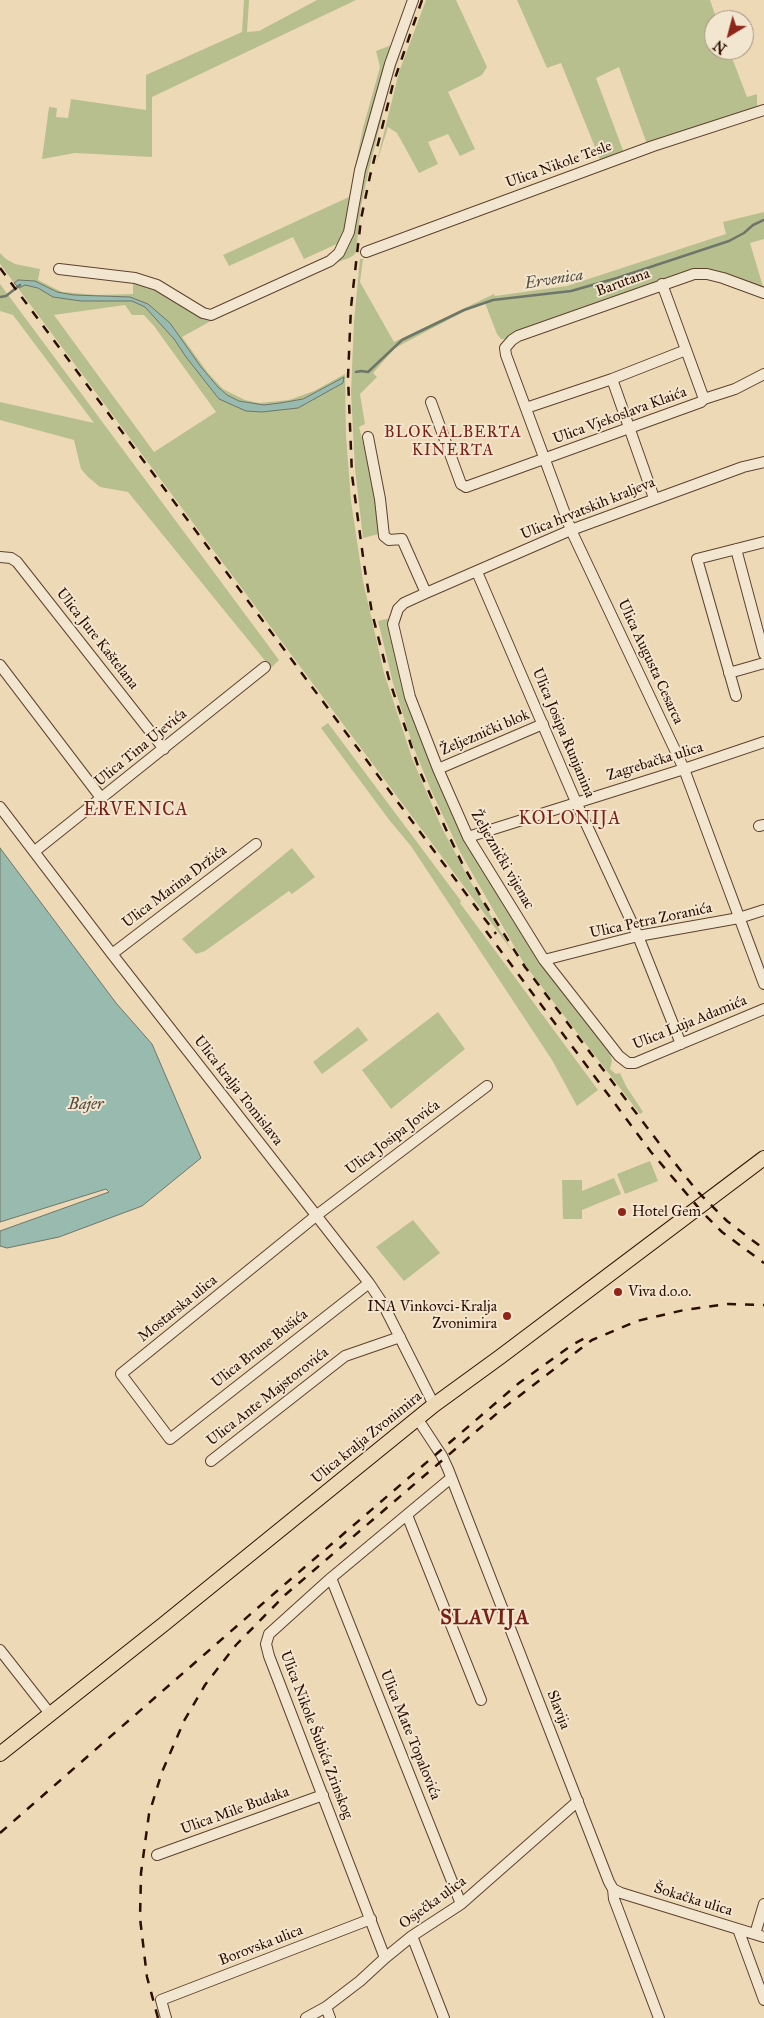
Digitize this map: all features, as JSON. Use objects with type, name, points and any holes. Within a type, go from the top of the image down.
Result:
[{"type":"main road","name":"Ulica kralja Zvonimira","points":[[0,1754],[51,1715],[417,1418],[764,1158]]},
{"type":"street","points":[[59,269],[136,278],[157,285],[203,313],[211,314],[330,261],[339,253],[350,232],[360,170],[390,64],[413,0]]},
{"type":"street","name":"Ulica Nikole Tesle","points":[[366,252],[652,146],[764,110]]},
{"type":"street","name":"Barutana","points":[[506,355],[506,345],[518,336],[694,274],[707,274],[764,293]]},
{"type":"street","points":[[662,284],[704,399]]},
{"type":"street","points":[[526,408],[612,379],[686,350]]},
{"type":"street","name":"Ulica Augusta Cesarca","points":[[506,355],[571,530],[684,769],[764,984]]},
{"type":"street","name":"Ulica Vjekoslava Klaića","points":[[544,459],[735,389],[764,374]]},
{"type":"street","points":[[612,379],[654,498]]},
{"type":"street","points":[[430,402],[461,484],[466,486],[544,459]]},
{"type":"street","points":[[368,436],[380,499],[384,536],[389,540],[402,539],[426,593]]},
{"type":"street","name":"Ulica hrvatskih kraljeva","points":[[394,616],[404,603],[571,530],[654,498],[743,467],[764,462]]},
{"type":"street","points":[[736,696],[697,560],[764,542]]},
{"type":"street","points":[[736,549],[764,654]]},
{"type":"street","name":"Ulica Jure Kaštelana","points":[[0,557],[5,556],[17,562],[164,749]]},
{"type":"street","name":"Ulica Josipa Runjanina","points":[[477,572],[576,802],[638,936],[681,1044]]},
{"type":"street","name":"Željeznički vijenac","points":[[394,616],[393,624],[396,642],[410,697],[438,769],[468,837],[544,960],[612,1050],[628,1063]]},
{"type":"street","points":[[729,673],[764,663]]},
{"type":"street","points":[[0,665],[102,799]]},
{"type":"street","name":"Ulica Tina Ujevića","points":[[35,851],[265,667]]},
{"type":"street","name":"Željeznički blok","points":[[438,769],[543,724]]},
{"type":"street","name":"Zagrebačka ulica","points":[[468,837],[764,742]]},
{"type":"street","name":"Ulica kralja Tomislava","points":[[0,807],[112,954],[369,1283],[384,1304],[434,1405]]},
{"type":"street","name":"Ulica Marina Držića","points":[[112,954],[256,844]]},
{"type":"street","name":"Ulica Petra Zoranića","points":[[544,960],[638,936],[739,918],[764,910]]},
{"type":"street","name":"Ulica Luja Adamića","points":[[628,1063],[635,1063],[764,1009]]},
{"type":"street","name":"Ulica Josipa Jovića","points":[[317,1215],[487,1086]]},
{"type":"street","name":"Mostarska ulica","points":[[170,1438],[121,1374],[317,1215]]},
{"type":"street","name":"Ulica Brune Bušića","points":[[170,1438],[369,1283]]},
{"type":"street","name":"Ulica Ante Majstorovića","points":[[211,1461],[345,1356],[400,1337]]},
{"type":"street","name":"Slavija","points":[[417,1418],[442,1456],[451,1478],[613,1889],[614,1899],[659,2018]]},
{"type":"street","name":"Ulica Nikole Šubića Zrinskog","points":[[385,1958],[266,1644],[269,1634],[331,1578],[451,1478]]},
{"type":"street","points":[[407,1515],[481,1700]]},
{"type":"street","name":"Ulica Mate Topalovića","points":[[331,1578],[461,1904]]},
{"type":"street","points":[[0,1650],[51,1715]]},
{"type":"street","name":"Ulica Mile Budaka","points":[[157,1855],[323,1795]]},
{"type":"street","name":"Osječka ulica","points":[[306,2018],[326,2007],[360,1981],[412,1936],[461,1904],[578,1801]]},
{"type":"street","name":"Šokačka ulica","points":[[613,1889],[760,1936]]},
{"type":"street","points":[[760,1936],[764,1904]]},
{"type":"street","name":"Borovska ulica","points":[[166,2018],[161,2000],[371,1919]]},
{"type":"street","points":[[738,1929],[764,2000]]},
{"type":"street","points":[[412,1936],[444,2018]]},
{"type":"street","points":[[326,2007],[330,2018]]},
{"type":"green space","points":[[244,0],[249,0],[247,32],[259,31],[317,0],[356,0],[152,97],[152,157],[75,153],[42,159],[49,107],[57,108],[56,117],[68,118],[71,99],[146,110],[146,75],[242,32]]},
{"type":"green space","points":[[416,0],[419,0],[391,81],[369,169],[361,206],[356,252],[349,258],[330,265],[338,258],[371,138]]},
{"type":"green space","points":[[426,0],[456,0],[487,67],[482,75],[448,92],[475,149],[460,156],[448,134],[428,142],[438,164],[419,173],[397,133],[388,127],[376,165],[399,72]]},
{"type":"green space","points":[[517,0],[710,0],[714,10],[704,10],[704,60],[733,60],[747,97],[757,94],[757,107],[647,144],[619,67],[596,78],[624,153],[601,162],[561,63],[547,68]]},
{"type":"green space","points":[[394,44],[341,242],[304,259],[293,237],[229,266],[223,255],[349,197],[363,128],[380,67],[376,51]]},
{"type":"green space","points":[[764,212],[764,239],[750,243],[764,290],[685,273],[504,339],[501,339],[497,334],[485,303],[463,312],[395,348],[373,373],[377,377],[360,394],[365,424],[359,427],[375,487],[379,534],[363,538],[355,469],[351,392],[354,321],[360,259],[363,259],[360,282],[394,342],[494,294],[495,296],[567,286],[726,234],[723,222]]},
{"type":"green space","points":[[0,253],[15,264],[40,269],[38,280],[62,292],[97,295],[133,294],[133,280],[218,316],[182,337],[208,373],[223,389],[245,400],[259,403],[289,400],[314,391],[345,374],[346,435],[351,501],[363,581],[384,673],[412,758],[441,826],[470,881],[513,952],[0,264]],"holes":[[[125,305],[132,315],[144,315],[154,326],[216,412],[154,452],[54,315]]]},
{"type":"green space","points":[[0,284],[279,660],[271,668],[128,492],[100,487],[81,469],[74,440],[0,420],[0,402],[94,423],[13,315],[0,311]]},
{"type":"green space","points":[[391,618],[435,772],[539,961],[610,1053],[612,1061],[610,1069],[616,1074],[620,1073],[643,1112],[640,1114],[525,965],[460,852],[413,746],[393,683],[378,621]]},
{"type":"green space","points":[[328,723],[461,901],[460,903],[598,1090],[577,1106],[552,1060],[411,846],[390,821],[321,728]]},
{"type":"green space","points":[[292,848],[315,877],[292,894],[289,891],[205,951],[196,954],[182,939]]},
{"type":"green space","points":[[438,1012],[465,1049],[391,1109],[362,1070]]},
{"type":"green space","points":[[358,1027],[368,1040],[322,1074],[313,1062]]},
{"type":"green space","points":[[650,1161],[658,1181],[625,1194],[617,1174]]},
{"type":"green space","points":[[614,1178],[621,1194],[582,1210],[582,1219],[563,1219],[562,1180],[582,1180],[582,1191]]},
{"type":"green space","points":[[413,1220],[440,1253],[404,1281],[376,1247]]},
{"type":"water","points":[[18,280],[35,281],[57,292],[74,295],[130,297],[148,304],[170,323],[201,367],[218,387],[227,395],[239,401],[264,405],[280,403],[303,399],[344,377],[343,383],[298,408],[262,412],[246,411],[219,399],[174,339],[145,307],[132,301],[81,301],[53,297],[38,288],[25,285],[19,288],[14,283]]},
{"type":"water","name":"Bajer","points":[[0,848],[116,1003],[152,1044],[201,1158],[142,1206],[59,1237],[7,1248],[0,1246],[0,1231],[109,1192],[106,1189],[0,1222]]},
{"type":"waterway","name":"Ervenica","points":[[356,372],[368,372],[402,340],[464,310],[493,300],[571,291],[617,278],[729,241],[764,220]]},
{"type":"waterway","name":"Ervenica","points":[[0,297],[6,296],[20,285]]},
{"type":"railway","points":[[422,0],[393,84],[370,176],[361,219],[351,307],[348,377],[352,475],[372,613],[389,679],[420,772],[449,836],[485,904],[525,967],[698,1192],[727,1221],[764,1249]]},
{"type":"railway","points":[[0,268],[496,934]]},
{"type":"railway","points":[[486,931],[651,1152],[703,1213],[722,1232],[764,1263]]},
{"type":"railway","points":[[158,2018],[147,1977],[140,1918],[141,1873],[149,1814],[162,1772],[184,1721],[205,1685],[236,1645],[285,1595],[501,1410],[592,1340],[637,1321],[684,1310],[728,1304],[764,1305]]},
{"type":"railway","points":[[0,1833],[519,1383],[572,1345],[585,1338]]},
{"type":"place","name":"Hotel Gem","points":[[622,1212]]},
{"type":"place","name":"Viva d.o.o.","points":[[618,1292]]},
{"type":"place","name":"INA Vinkovci-Kralja Zvonimira","points":[[507,1316]]},
{"type":"district","name":"BLOK ALBERTA KINERTA","points":[[453,442]]},
{"type":"district","name":"ERVENICA","points":[[136,811]]},
{"type":"district","name":"KOLONIJA","points":[[570,820]]},
{"type":"district","name":"SLAVIJA","points":[[485,1619]]}]
